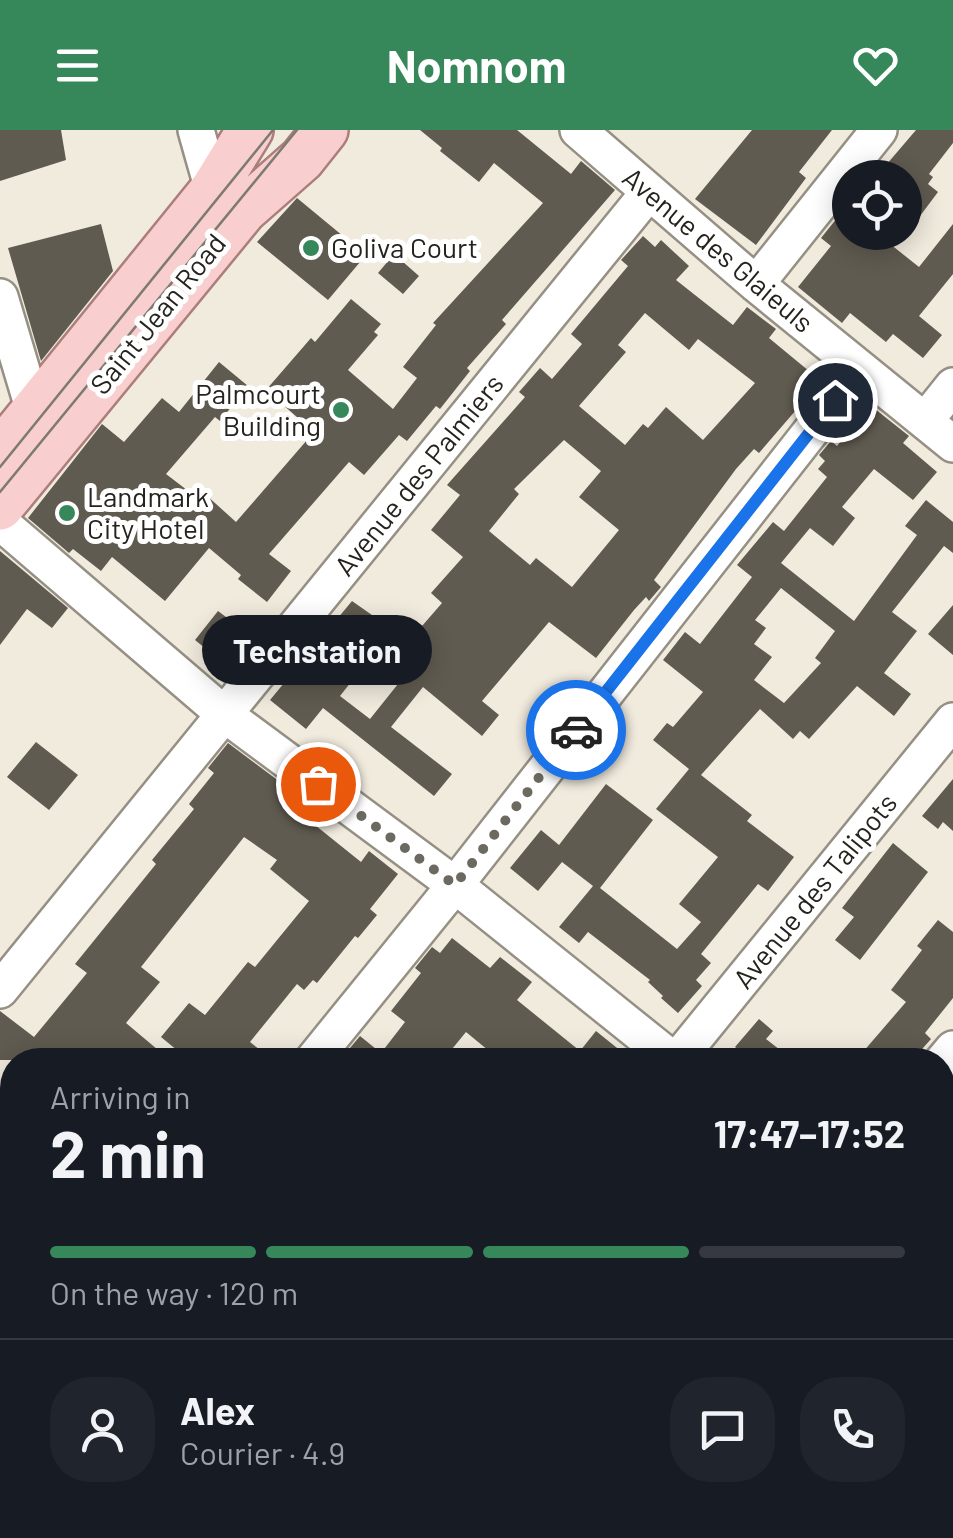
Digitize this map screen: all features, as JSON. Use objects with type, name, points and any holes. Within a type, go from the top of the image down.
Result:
[{"type":"main road","name":"Saint Jean Road","points":[[0,453],[213,190],[250,130]]},
{"type":"main road","name":"Saint Jean Road","points":[[0,507],[244,210],[302,158],[325,130]]},
{"type":"street","points":[[196,130],[213,190]]},
{"type":"street","points":[[756,284],[879,130]]},
{"type":"street","name":"Avenue des Glaieuls","points":[[588,133],[649,192],[756,284],[953,444]]},
{"type":"street","name":"Avenue des Palmiers","points":[[0,990],[649,192]]},
{"type":"street","points":[[0,297],[34,411]]},
{"type":"street","points":[[323,1048],[859,370]]},
{"type":"street","points":[[925,420],[953,386]]},
{"type":"street","points":[[0,522],[224,714],[455,885],[660,1048]]},
{"type":"street","name":"Avenue des Talipots","points":[[685,1048],[953,721]]},
{"type":"building","points":[[0,130],[61,130],[66,160],[0,181]]},
{"type":"building","points":[[420,130],[517,130],[571,174],[581,161],[615,190],[502,320],[506,324],[467,368],[470,371],[440,409],[436,406],[407,441],[399,435],[364,475],[349,462],[269,554],[291,571],[267,602],[209,548],[165,601],[112,557],[101,571],[73,549],[69,553],[28,518],[102,424],[124,442],[162,398],[179,412],[219,362],[248,386],[220,421],[215,417],[166,474],[200,500],[205,494],[236,522],[314,432],[266,390],[311,338],[315,342],[351,299],[381,324],[374,332],[378,335],[348,370],[393,409],[417,378],[403,367],[436,325],[433,323],[543,203],[494,163],[479,182]]},
{"type":"building","points":[[752,130],[832,130],[799,172],[806,178],[756,245],[695,199]]},
{"type":"building","points":[[916,130],[953,130],[953,143],[929,174],[933,177],[928,184],[938,192],[922,213],[922,160],[890,160]]},
{"type":"building","name":"Goliva Court","points":[[297,198],[366,255],[328,300],[257,242]]},
{"type":"building","points":[[101,224],[113,271],[41,361],[8,248]]},
{"type":"building","points":[[832,224],[832,250],[898,250],[919,267],[953,224],[953,274],[919,316],[942,335],[923,358],[893,334],[886,342],[850,313],[842,323],[798,287],[831,246],[821,238]]},
{"type":"building","points":[[643,236],[655,247],[661,240],[689,266],[676,280],[733,325],[747,307],[776,329],[769,338],[821,381],[759,453],[754,449],[736,469],[654,580],[661,587],[634,610],[596,658],[549,622],[482,701],[499,715],[482,736],[423,687],[391,727],[452,774],[434,796],[323,708],[306,729],[270,700],[352,601],[409,641],[442,603],[431,593],[463,557],[431,530],[460,495],[447,485],[525,397],[519,392],[540,368],[552,379],[582,344],[571,334],[628,266],[621,260]],"holes":[[[645,313],[689,350],[698,339],[755,383],[703,440],[666,407],[648,428],[643,424],[625,445],[579,406],[626,352],[618,345]],[[564,440],[601,471],[579,497],[619,530],[572,587],[536,558],[530,565],[489,531],[519,494],[514,489]],[[373,654],[402,679],[370,719],[340,696]]]},
{"type":"building","points":[[394,254],[419,276],[403,294],[378,273]]},
{"type":"building","points":[[870,405],[909,436],[903,443],[937,472],[913,500],[874,469],[842,507],[855,518],[833,546],[810,528],[781,563],[854,621],[917,535],[905,526],[926,500],[953,522],[953,553],[944,546],[892,612],[917,631],[884,673],[911,694],[894,716],[857,686],[809,739],[800,731],[793,739],[760,709],[701,775],[752,815],[747,821],[794,857],[768,891],[758,884],[701,954],[711,963],[696,980],[702,986],[678,1013],[661,998],[650,980],[588,932],[579,943],[559,927],[593,886],[562,862],[538,891],[510,868],[541,830],[559,845],[606,784],[653,820],[600,888],[677,949],[701,922],[679,904],[718,857],[656,809],[689,769],[653,740],[667,723],[673,727],[703,692],[663,660],[685,632],[700,644],[752,577],[737,565],[773,522],[784,531],[827,477],[818,469],[825,461],[819,455],[831,441],[837,446]],"holes":[[[781,588],[835,631],[815,658],[821,663],[784,703],[754,680],[772,657],[754,644],[766,628],[755,620]]]},
{"type":"building","points":[[0,551],[68,608],[52,628],[27,609],[0,645]]},
{"type":"building","points":[[953,605],[953,655],[928,634]]},
{"type":"building","points":[[218,611],[246,632],[222,662],[195,640]]},
{"type":"building","points":[[36,742],[78,775],[49,810],[7,777]]},
{"type":"building","points":[[228,743],[303,799],[295,809],[361,862],[369,851],[398,874],[370,909],[377,915],[317,983],[313,980],[304,990],[297,984],[250,1042],[258,1048],[174,1048],[161,1037],[189,1003],[205,1015],[248,962],[255,967],[309,901],[270,869],[277,860],[244,837],[141,967],[160,982],[126,1023],[156,1048],[0,1048],[0,1011],[34,1037],[87,973],[75,964],[156,864],[152,860],[194,809],[189,804],[214,773],[208,768]]},
{"type":"building","points":[[953,779],[953,831],[943,822],[938,829],[922,816]]},
{"type":"building","points":[[893,843],[928,872],[860,960],[835,940],[854,917],[842,908]]},
{"type":"building","points":[[938,920],[953,932],[953,998],[925,1033],[931,1039],[923,1048],[866,1048],[906,1002],[891,990],[922,950],[917,946]]},
{"type":"building","points":[[452,938],[490,968],[500,957],[532,982],[517,1000],[576,1048],[485,1048],[466,1032],[453,1048],[385,1048],[405,1022],[391,1011],[421,973],[415,968],[432,947],[440,953]]},
{"type":"building","points":[[759,1019],[773,1031],[766,1039],[778,1048],[736,1048]]},
{"type":"building","points":[[596,1031],[617,1048],[582,1048]]},
{"type":"building","points":[[360,1036],[375,1048],[350,1048]]},
{"type":"tram line","points":[[0,467],[273,130]]},
{"type":"tram line","points":[[0,492],[297,130]]},
{"type":"way so far","points":[[318,784],[455,885],[576,730]]},
{"type":"place","name":"Goliva Court","points":[[311,248]]},
{"type":"place","name":"Palmcourt Building","points":[[341,410]]},
{"type":"place","name":"Landmark City Hotel","points":[[67,513]]},
{"type":"place","name":"Techstation","points":[[318,784]]},
{"type":"route","points":[[576,730],[835,400]]}]
